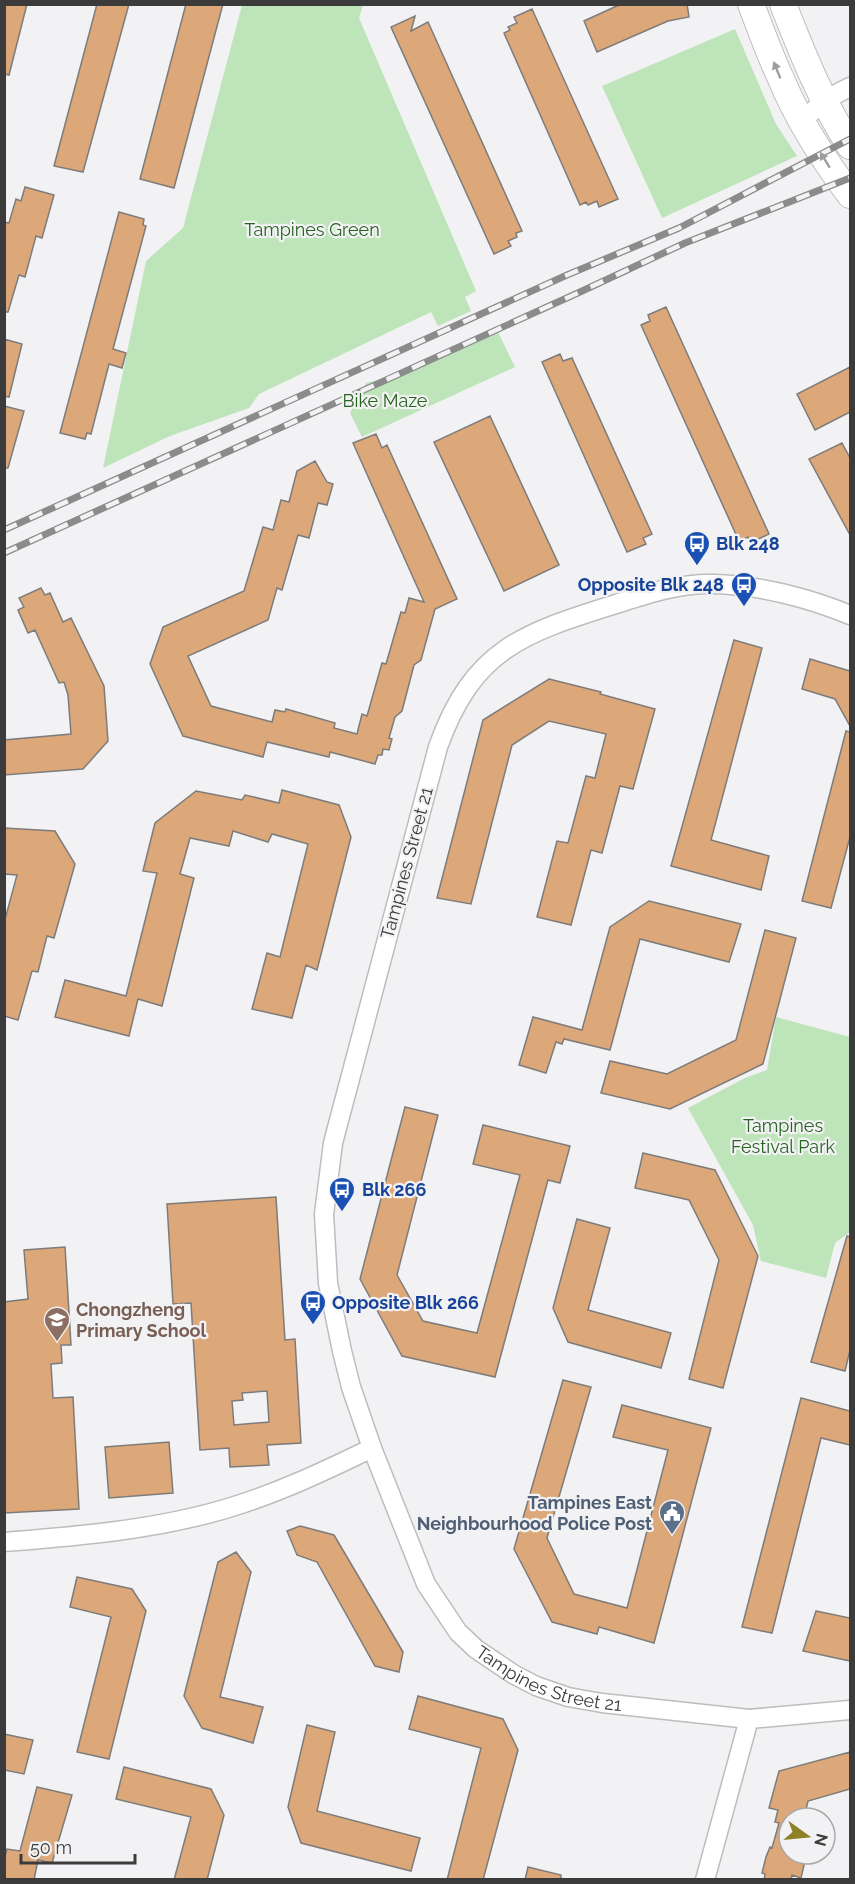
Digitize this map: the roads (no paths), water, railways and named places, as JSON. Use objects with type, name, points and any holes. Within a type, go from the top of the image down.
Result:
[{"type":"main road","points":[[751,4],[782,83],[803,123],[850,195]]},
{"type":"main road","points":[[783,4],[808,66],[850,146]]},
{"type":"street","points":[[803,123],[809,114],[850,87]]},
{"type":"street","name":"Tampines Street 21","points":[[850,615],[795,597],[735,585],[712,584],[672,588],[560,622],[533,633],[502,651],[472,680],[448,720],[438,747],[333,1143],[324,1215],[328,1282],[346,1369],[372,1448],[426,1584],[458,1632],[495,1663],[536,1686],[567,1697],[749,1719],[850,1710]]},
{"type":"street","points":[[4,1542],[133,1529],[195,1517],[226,1509],[291,1485],[372,1448]]},
{"type":"street","points":[[705,1880],[749,1719]]},
{"type":"railway","points":[[4,530],[567,275],[679,228],[850,139]]},
{"type":"railway","points":[[4,553],[685,243],[850,178]]},
{"type":"place","name":"Blk 248","points":[[697,567]]},
{"type":"place","name":"Opposite Blk 248","points":[[744,608]]},
{"type":"place","name":"Blk 266","points":[[342,1213]]},
{"type":"place","name":"Opposite Blk 266","points":[[313,1326]]},
{"type":"place","name":"Chongzheng Primary School","points":[[57,1343]]},
{"type":"place","name":"Tampines East Neighbourhood Police Post","points":[[672,1536]]},
{"type":"park label","name":"Tampines Green","points":[[312,230]]},
{"type":"park label","name":"Bike Maze","points":[[385,401]]},
{"type":"park label","name":"Tampines Festival Park","points":[[783,1136]]}]
